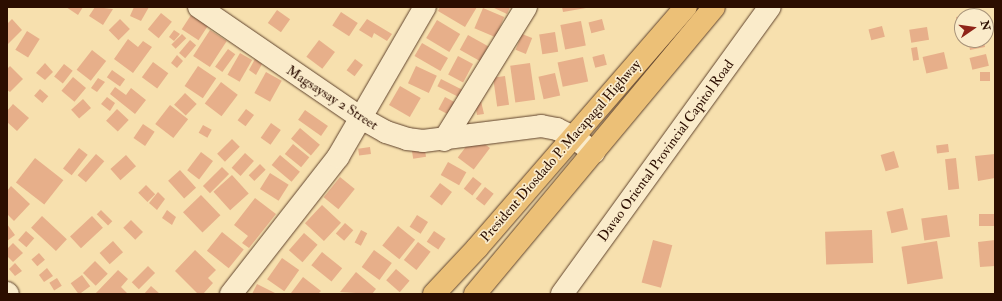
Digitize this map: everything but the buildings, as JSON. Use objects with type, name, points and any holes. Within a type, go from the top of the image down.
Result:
[{"type":"main road","name":"President Diosdado P. Macapagal Highway","points":[[434,294],[477,248],[686,7]]},
{"type":"main road","name":"President Diosdado P. Macapagal Highway","points":[[475,294],[714,7]]},
{"type":"street","name":"Magsaysay 2 Street","points":[[199,7],[361,118],[407,139],[444,140],[541,126],[556,129],[573,137],[594,152]]},
{"type":"street","points":[[231,294],[338,157],[426,7]]},
{"type":"street","points":[[444,140],[526,7]]},
{"type":"street","name":"Davao Oriental Provincial Capitol Road","points":[[562,294],[770,7]]}]
